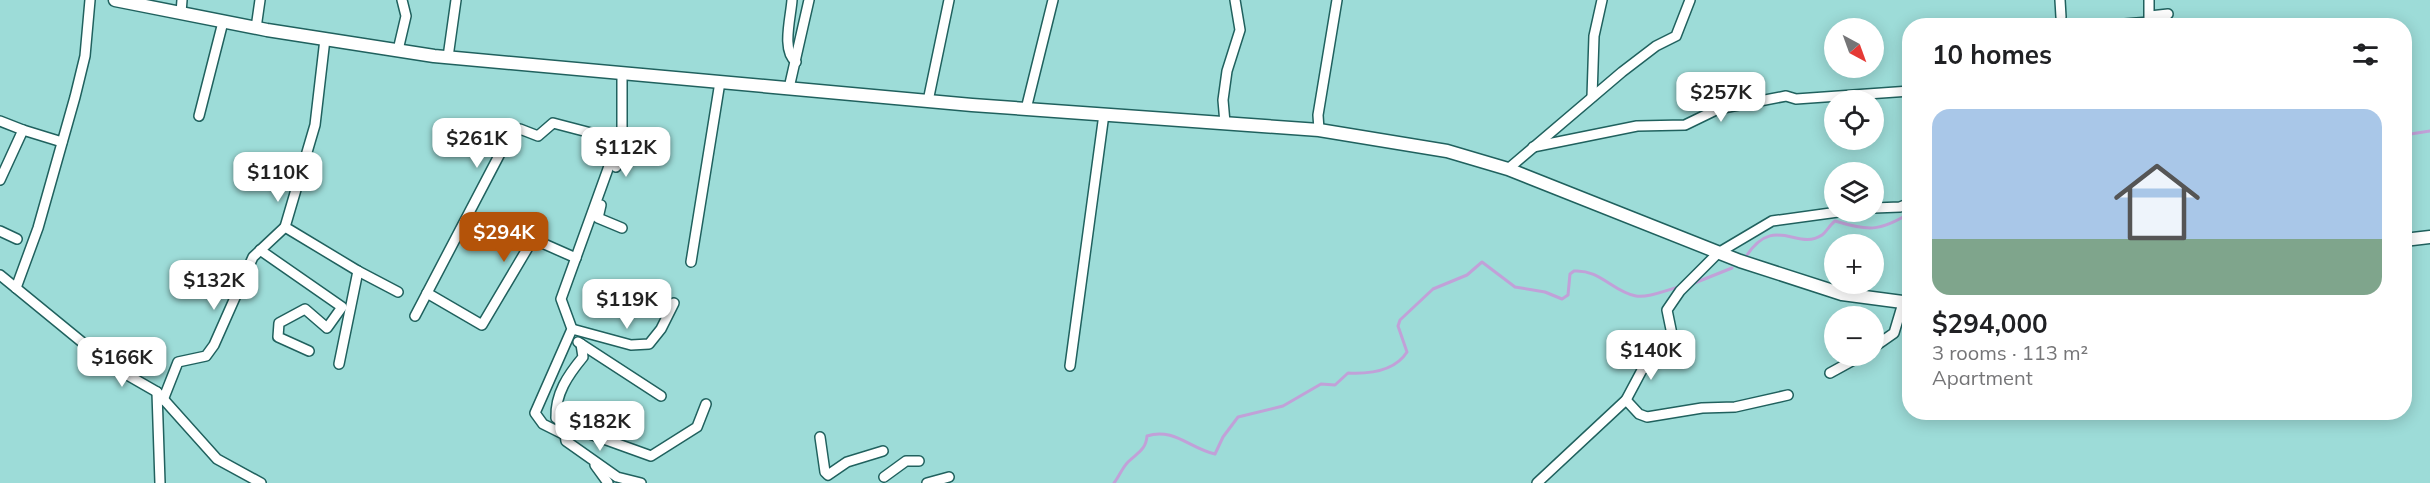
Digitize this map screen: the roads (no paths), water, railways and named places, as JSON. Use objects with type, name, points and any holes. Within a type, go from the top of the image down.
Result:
[{"type":"main road","points":[[115,0],[182,6],[223,22],[448,57],[928,101],[1319,130],[1447,152],[1508,169],[1718,253],[1842,294],[1902,302]]},
{"type":"main road","points":[[2412,239],[2430,237]]},
{"type":"street","points":[[16,288],[38,228],[85,56],[90,0]]},
{"type":"street","points":[[256,28],[260,0]]},
{"type":"street","points":[[398,50],[406,16],[402,0]]},
{"type":"street","points":[[448,57],[456,0]]},
{"type":"street","points":[[792,0],[788,50],[790,58],[796,62]]},
{"type":"street","points":[[789,88],[809,0]]},
{"type":"street","points":[[928,101],[949,0]]},
{"type":"street","points":[[1026,109],[1053,0]]},
{"type":"street","points":[[1225,123],[1223,100],[1227,71],[1240,30],[1235,0]]},
{"type":"street","points":[[1319,130],[1318,115],[1337,0]]},
{"type":"street","points":[[1592,97],[1594,36],[1602,0]]},
{"type":"street","points":[[1508,169],[1656,46],[1676,36],[1690,0]]},
{"type":"street","points":[[2060,0],[2061,17]]},
{"type":"street","points":[[2149,0],[2150,16],[2168,14]]},
{"type":"street","points":[[199,116],[223,22]]},
{"type":"street","points":[[160,483],[160,396],[178,362],[206,356],[214,345],[253,257],[285,227],[315,125],[325,39]]},
{"type":"street","points":[[622,73],[622,130],[561,298],[570,332],[581,344],[661,396]]},
{"type":"street","points":[[691,262],[720,82]]},
{"type":"street","points":[[1533,147],[1637,126],[1684,125],[1718,110],[1786,96],[1796,99],[1902,92]]},
{"type":"street","points":[[1070,366],[1104,114]]},
{"type":"street","points":[[0,121],[62,142]]},
{"type":"street","points":[[415,316],[505,144],[520,129],[537,136],[553,123],[599,135]]},
{"type":"street","points":[[0,180],[23,130]]},
{"type":"street","points":[[618,141],[623,147],[597,215],[598,218],[622,228]]},
{"type":"street","points":[[1884,207],[1902,204]]},
{"type":"street","points":[[1537,483],[1626,400],[1642,370],[1672,349],[1674,344],[1668,310],[1680,291],[1718,253],[1772,221],[1824,214]]},
{"type":"street","points":[[285,227],[358,272],[398,292]]},
{"type":"street","points":[[0,231],[17,239]]},
{"type":"street","points":[[427,293],[482,325],[533,238],[576,258]]},
{"type":"street","points":[[260,250],[342,308],[327,328],[305,309],[279,323],[278,337],[309,351]]},
{"type":"street","points":[[339,364],[358,272]]},
{"type":"street","points":[[0,275],[110,365],[160,396],[217,459],[261,483]]},
{"type":"street","points":[[570,332],[631,345],[649,344],[661,329],[674,303]]},
{"type":"street","points":[[1884,340],[1894,333],[1902,313]]},
{"type":"street","points":[[570,332],[535,413],[543,424],[565,437],[566,441],[617,477],[641,483]]},
{"type":"street","points":[[581,344],[583,357],[572,371],[555,402],[556,418],[565,425],[651,456],[698,427],[706,404]]},
{"type":"street","points":[[1830,373],[1843,366]]},
{"type":"street","points":[[1626,400],[1639,414],[1647,417],[1702,408],[1735,407],[1788,395]]},
{"type":"street","points":[[820,437],[825,472],[828,475],[847,462],[883,451]]},
{"type":"street","points":[[589,456],[608,483]]},
{"type":"street","points":[[884,477],[906,461],[919,461]]},
{"type":"street","points":[[927,483],[949,477]]},
{"type":"waterway","points":[[2412,134],[2430,131]]},
{"type":"waterway","points":[[1745,258],[1766,237],[1776,235],[1813,239],[1822,235],[1835,221],[1856,227],[1873,228],[1890,224],[1902,217]]},
{"type":"waterway","points":[[1114,483],[1126,464],[1143,448],[1147,436],[1156,434],[1174,436],[1215,454],[1223,437],[1238,417],[1283,406],[1321,384],[1335,385],[1348,373],[1373,372],[1396,363],[1407,352],[1398,326],[1400,320],[1433,289],[1467,275],[1482,262],[1515,287],[1545,292],[1562,299],[1568,295],[1570,274],[1574,271],[1583,271],[1599,277],[1620,290],[1636,296],[1652,295],[1679,287]]},
{"type":"waterway","points":[[1692,284],[1732,268]]}]
